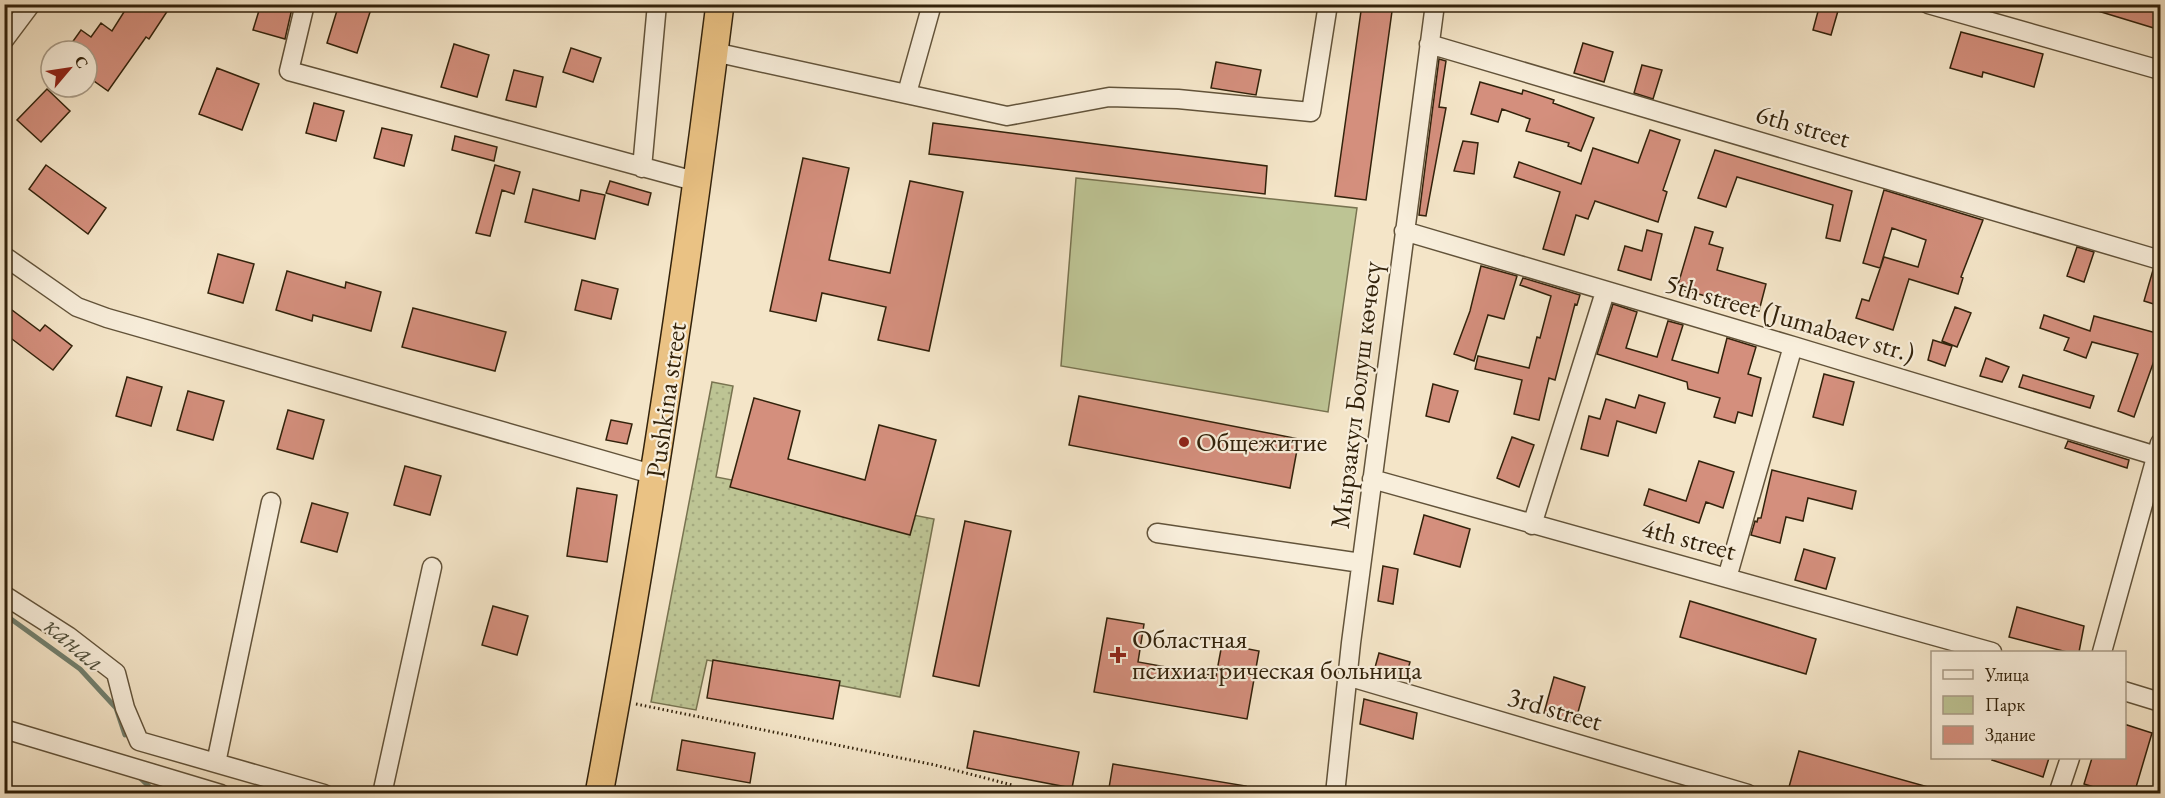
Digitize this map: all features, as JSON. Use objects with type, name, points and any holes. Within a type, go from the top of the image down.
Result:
[{"type":"highway","name":"Pushkina street","points":[[599,794],[655,475],[698,182],[720,4]]},
{"type":"street","points":[[4,40],[31,4]]},
{"type":"street","points":[[306,4],[289,71],[698,182]]},
{"type":"street","points":[[642,168],[657,4]]},
{"type":"street","points":[[907,93],[932,4]]},
{"type":"street","points":[[714,52],[1007,116],[1109,97],[1178,99],[1311,112],[1328,4]]},
{"type":"street","name":"Мырзакул Болуш көчөсү","points":[[1335,794],[1361,563],[1435,4]]},
{"type":"street","points":[[1928,4],[2160,70]]},
{"type":"street","name":"6th street","points":[[1429,44],[2160,260]]},
{"type":"street","name":"5th street (Jumabaev str.)","points":[[1404,231],[1605,292],[2159,452]]},
{"type":"street","points":[[4,255],[77,307],[108,318],[655,475]]},
{"type":"street","points":[[1532,525],[1605,292]]},
{"type":"street","points":[[1727,578],[1793,346]]},
{"type":"street","points":[[2102,651],[2159,452]]},
{"type":"street","name":"4th street","points":[[1372,479],[1988,651]]},
{"type":"street","points":[[216,763],[271,502]]},
{"type":"street","points":[[1157,533],[1361,563]]},
{"type":"street","points":[[382,794],[432,567]]},
{"type":"street","points":[[4,596],[68,636],[116,674],[125,708],[139,741],[324,794]]},
{"type":"street","name":"3rd street","points":[[1347,676],[1748,794]]},
{"type":"street","points":[[2126,692],[2160,702]]},
{"type":"street","points":[[4,729],[221,794]]},
{"type":"street","points":[[2058,794],[2070,759]]},
{"type":"path","points":[[617,700],[934,765],[1012,785],[1010,794]]},
{"type":"green space","points":[[1076,178],[1357,208],[1328,412],[1061,366]]},
{"type":"green space","points":[[712,382],[733,386],[716,477],[934,519],[900,697],[707,660],[696,710],[651,702]]},
{"type":"building","points":[[129,4],[172,4],[149,39],[146,37],[108,91],[99,85],[99,39],[75,39],[81,30],[91,37],[101,23],[112,31]]},
{"type":"building","points":[[261,4],[293,4],[285,39],[253,30]]},
{"type":"building","points":[[339,4],[357,4],[371,9],[357,53],[327,43]]},
{"type":"building","points":[[1362,4],[1393,4],[1366,200],[1335,196]]},
{"type":"building","points":[[1820,4],[1840,4],[1831,35],[1813,30]]},
{"type":"building","points":[[2089,4],[2160,4],[2157,29],[2088,8]]},
{"type":"building","points":[[1961,32],[2043,54],[2034,87],[1983,72],[1982,77],[1950,68]]},
{"type":"building","points":[[1583,43],[1613,52],[1604,82],[1574,73]]},
{"type":"building","points":[[454,44],[489,55],[477,97],[441,87]]},
{"type":"building","points":[[571,48],[601,58],[593,82],[563,72]]},
{"type":"building","points":[[1439,59],[1446,61],[1439,107],[1446,108],[1426,216],[1419,215]]},
{"type":"building","points":[[1216,62],[1261,70],[1256,95],[1211,88]]},
{"type":"building","points":[[1642,65],[1662,70],[1653,99],[1634,93]]},
{"type":"building","points":[[217,68],[259,84],[242,130],[199,114]]},
{"type":"building","points":[[514,70],[543,77],[536,107],[506,100]]},
{"type":"building","points":[[1480,82],[1522,94],[1523,90],[1554,100],[1553,103],[1594,118],[1581,151],[1568,146],[1569,143],[1526,131],[1530,119],[1502,109],[1498,122],[1471,114]]},
{"type":"building","points":[[39,97],[57,99],[70,111],[41,142],[17,120]]},
{"type":"building","points":[[314,103],[344,111],[336,141],[306,133]]},
{"type":"building","points":[[933,123],[1267,166],[1265,194],[929,154]]},
{"type":"building","points":[[382,128],[412,135],[404,166],[374,158]]},
{"type":"building","points":[[1650,130],[1680,140],[1663,190],[1667,192],[1658,222],[1595,201],[1588,219],[1576,215],[1564,255],[1543,249],[1560,192],[1514,177],[1519,162],[1581,184],[1593,148],[1638,163]]},
{"type":"building","points":[[455,136],[497,147],[494,161],[452,150]]},
{"type":"building","points":[[1463,141],[1478,143],[1474,174],[1454,171]]},
{"type":"building","points":[[1715,150],[1852,191],[1840,241],[1826,238],[1833,205],[1737,177],[1726,207],[1698,198]]},
{"type":"building","points":[[803,158],[849,168],[829,260],[890,273],[910,181],[963,192],[929,351],[878,340],[886,307],[822,293],[816,321],[770,311]]},
{"type":"building","points":[[46,165],[106,208],[88,234],[29,189]]},
{"type":"building","points":[[495,165],[520,172],[514,194],[502,190],[490,236],[476,233]]},
{"type":"building","points":[[610,181],[651,193],[648,205],[606,193]]},
{"type":"building","points":[[533,189],[579,201],[581,190],[605,195],[595,239],[525,222]]},
{"type":"building","points":[[1884,190],[1983,220],[1961,277],[1963,278],[1958,294],[1909,279],[1893,330],[1856,318],[1862,299],[1869,301],[1884,257],[1918,267],[1926,240],[1892,228],[1880,268],[1863,263]]},
{"type":"building","points":[[1695,227],[1713,232],[1709,244],[1723,248],[1717,270],[1766,284],[1759,311],[1677,288]]},
{"type":"building","points":[[1647,230],[1662,234],[1651,280],[1618,270],[1625,246],[1642,251]]},
{"type":"building","points":[[2077,247],[2094,252],[2084,282],[2067,276]]},
{"type":"building","points":[[218,254],[254,264],[243,303],[208,293]]},
{"type":"building","points":[[1481,266],[1517,276],[1504,319],[1488,315],[1474,361],[1454,354],[1470,311]]},
{"type":"building","points":[[2153,270],[2160,271],[2160,306],[2144,301]]},
{"type":"building","points":[[287,271],[345,288],[346,282],[381,292],[371,331],[313,315],[312,321],[276,310]]},
{"type":"building","points":[[1523,278],[1580,295],[1577,305],[1575,304],[1555,380],[1549,378],[1539,420],[1514,414],[1522,380],[1475,369],[1478,356],[1529,368],[1551,296],[1520,285]]},
{"type":"building","points":[[582,280],[618,289],[611,319],[575,310]]},
{"type":"building","points":[[4,304],[40,331],[45,325],[72,346],[53,370],[4,333]]},
{"type":"building","points":[[1613,304],[1637,312],[1626,348],[1657,357],[1668,321],[1683,325],[1672,360],[1718,373],[1727,338],[1756,347],[1748,374],[1761,378],[1752,416],[1738,412],[1735,423],[1714,417],[1720,398],[1688,389],[1687,382],[1597,354]]},
{"type":"building","points":[[1955,307],[1971,313],[1957,347],[1942,341]]},
{"type":"building","points":[[413,308],[506,332],[495,371],[402,347]]},
{"type":"building","points":[[2044,315],[2090,331],[2094,316],[2160,334],[2155,358],[2134,417],[2118,411],[2138,354],[2092,342],[2086,358],[2064,350],[2069,338],[2040,328]]},
{"type":"building","points":[[1933,340],[1952,346],[1945,366],[1928,360]]},
{"type":"building","points":[[1986,358],[2009,367],[2002,382],[1980,376]]},
{"type":"building","points":[[1824,374],[1854,382],[1843,425],[1813,417]]},
{"type":"building","points":[[2023,375],[2094,396],[2090,408],[2019,387]]},
{"type":"building","points":[[127,377],[162,387],[151,426],[116,416]]},
{"type":"building","points":[[1433,384],[1458,391],[1449,422],[1426,416]]},
{"type":"building","points":[[188,391],[224,401],[213,440],[177,430]]},
{"type":"building","points":[[1639,395],[1665,403],[1656,433],[1617,421],[1608,456],[1581,449],[1589,416],[1600,419],[1606,399],[1635,408]]},
{"type":"building","name":"Общежитие","points":[[1079,396],[1299,439],[1290,488],[1069,445]]},
{"type":"building","points":[[754,398],[800,411],[788,459],[865,480],[879,425],[936,440],[910,535],[730,487]]},
{"type":"building","points":[[288,410],[324,420],[313,459],[277,449]]},
{"type":"building","points":[[611,420],[632,424],[627,444],[606,440]]},
{"type":"building","points":[[1512,437],[1534,445],[1519,487],[1497,478]]},
{"type":"building","points":[[2068,441],[2129,460],[2127,468],[2065,448]]},
{"type":"building","points":[[1699,461],[1734,472],[1723,508],[1706,502],[1699,523],[1644,505],[1649,489],[1686,501]]},
{"type":"building","points":[[405,466],[441,476],[430,515],[394,505]]},
{"type":"building","points":[[1772,470],[1856,491],[1852,509],[1808,498],[1803,521],[1786,517],[1780,543],[1751,535],[1755,521],[1761,518]]},
{"type":"building","points":[[577,488],[617,495],[607,562],[567,556]]},
{"type":"building","points":[[312,503],[348,513],[337,552],[301,542]]},
{"type":"building","points":[[1424,515],[1470,529],[1460,567],[1414,554]]},
{"type":"building","points":[[965,521],[1011,531],[979,686],[933,676]]},
{"type":"building","points":[[1804,549],[1835,558],[1826,589],[1795,580]]},
{"type":"building","points":[[1383,566],[1398,569],[1393,604],[1378,601]]},
{"type":"building","points":[[1690,601],[1816,639],[1806,674],[1680,637]]},
{"type":"building","points":[[493,606],[528,616],[517,655],[482,645]]},
{"type":"building","points":[[2017,607],[2084,626],[2079,651],[2063,651],[2009,637]]},
{"type":"building","points":[[1107,618],[1144,624],[1138,662],[1216,676],[1222,644],[1259,651],[1247,719],[1094,692]]},
{"type":"building","points":[[1379,653],[1410,662],[1405,680],[1374,671]]},
{"type":"building","points":[[713,660],[840,681],[833,719],[707,698]]},
{"type":"building","points":[[1554,677],[1585,687],[1575,723],[1544,713]]},
{"type":"building","points":[[1364,699],[1417,713],[1413,739],[1360,724]]},
{"type":"building","points":[[2126,725],[2152,733],[2134,794],[2116,794],[2084,784],[2092,759],[2126,759]]},
{"type":"building","points":[[974,731],[1079,752],[1072,788],[967,768]]},
{"type":"building","points":[[682,740],[755,753],[750,783],[677,770]]},
{"type":"building","points":[[1799,751],[1939,790],[1939,794],[1811,794],[1789,787]]},
{"type":"building","points":[[1992,759],[2049,759],[2043,777]]},
{"type":"building","points":[[1113,764],[1246,786],[1245,794],[1108,794]]},
{"type":"waterway","name":"канал","points":[[4,614],[80,669],[116,708],[125,735]]},
{"type":"waterway","points":[[138,776],[157,794]]},
{"type":"place","name":"Общежитие","points":[[1184,442]]},
{"type":"place","name":"Областная психиатрическая больница","points":[[1118,655]]}]
